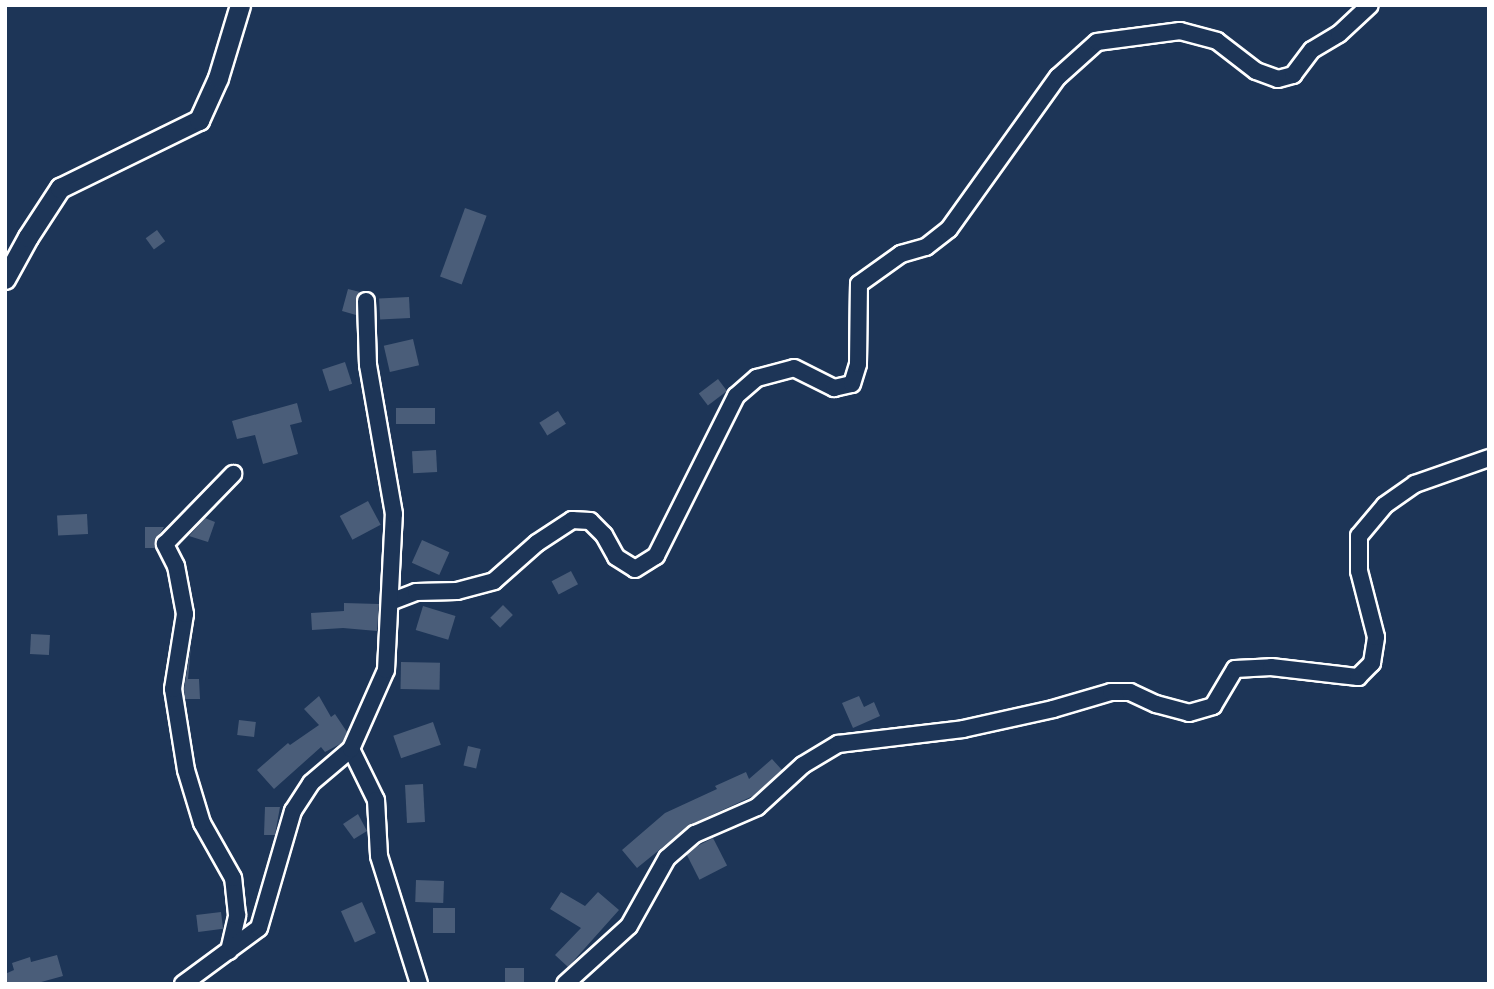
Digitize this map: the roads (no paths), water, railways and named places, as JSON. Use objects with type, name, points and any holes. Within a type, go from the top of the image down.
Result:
[{"type":"street","points":[[5,279],[60,188],[199,120],[218,78],[240,5]]},
{"type":"street","points":[[390,602],[415,592],[457,591],[494,581],[537,543],[572,520],[590,521],[604,535],[616,557],[635,569],[656,556],[736,396],[757,378],[794,368],[834,388],[852,384],[858,364],[859,284],[901,254],[926,247],[949,229],[1058,77],[1097,42],[1180,31],[1217,41],[1256,72],[1278,79],[1293,75],[1312,50],[1339,34],[1370,5]]},
{"type":"street","points":[[183,984],[259,928],[292,811],[311,783],[351,750],[386,670],[394,514],[368,365],[366,301]]},
{"type":"street","points":[[565,984],[629,926],[667,858],[695,834],[758,807],[803,765],[838,744],[962,729],[1053,709],[1111,692],[1130,692],[1156,704],[1189,713],[1213,706],[1234,669],[1271,667],[1357,677],[1372,663],[1376,637],[1359,571],[1359,536],[1385,505],[1415,484],[1489,458]]},
{"type":"street","points":[[229,951],[237,915],[233,878],[202,823],[186,770],[173,688],[185,614],[176,566],[165,544],[233,474]]},
{"type":"street","points":[[351,750],[376,800],[379,856],[419,984]]}]
